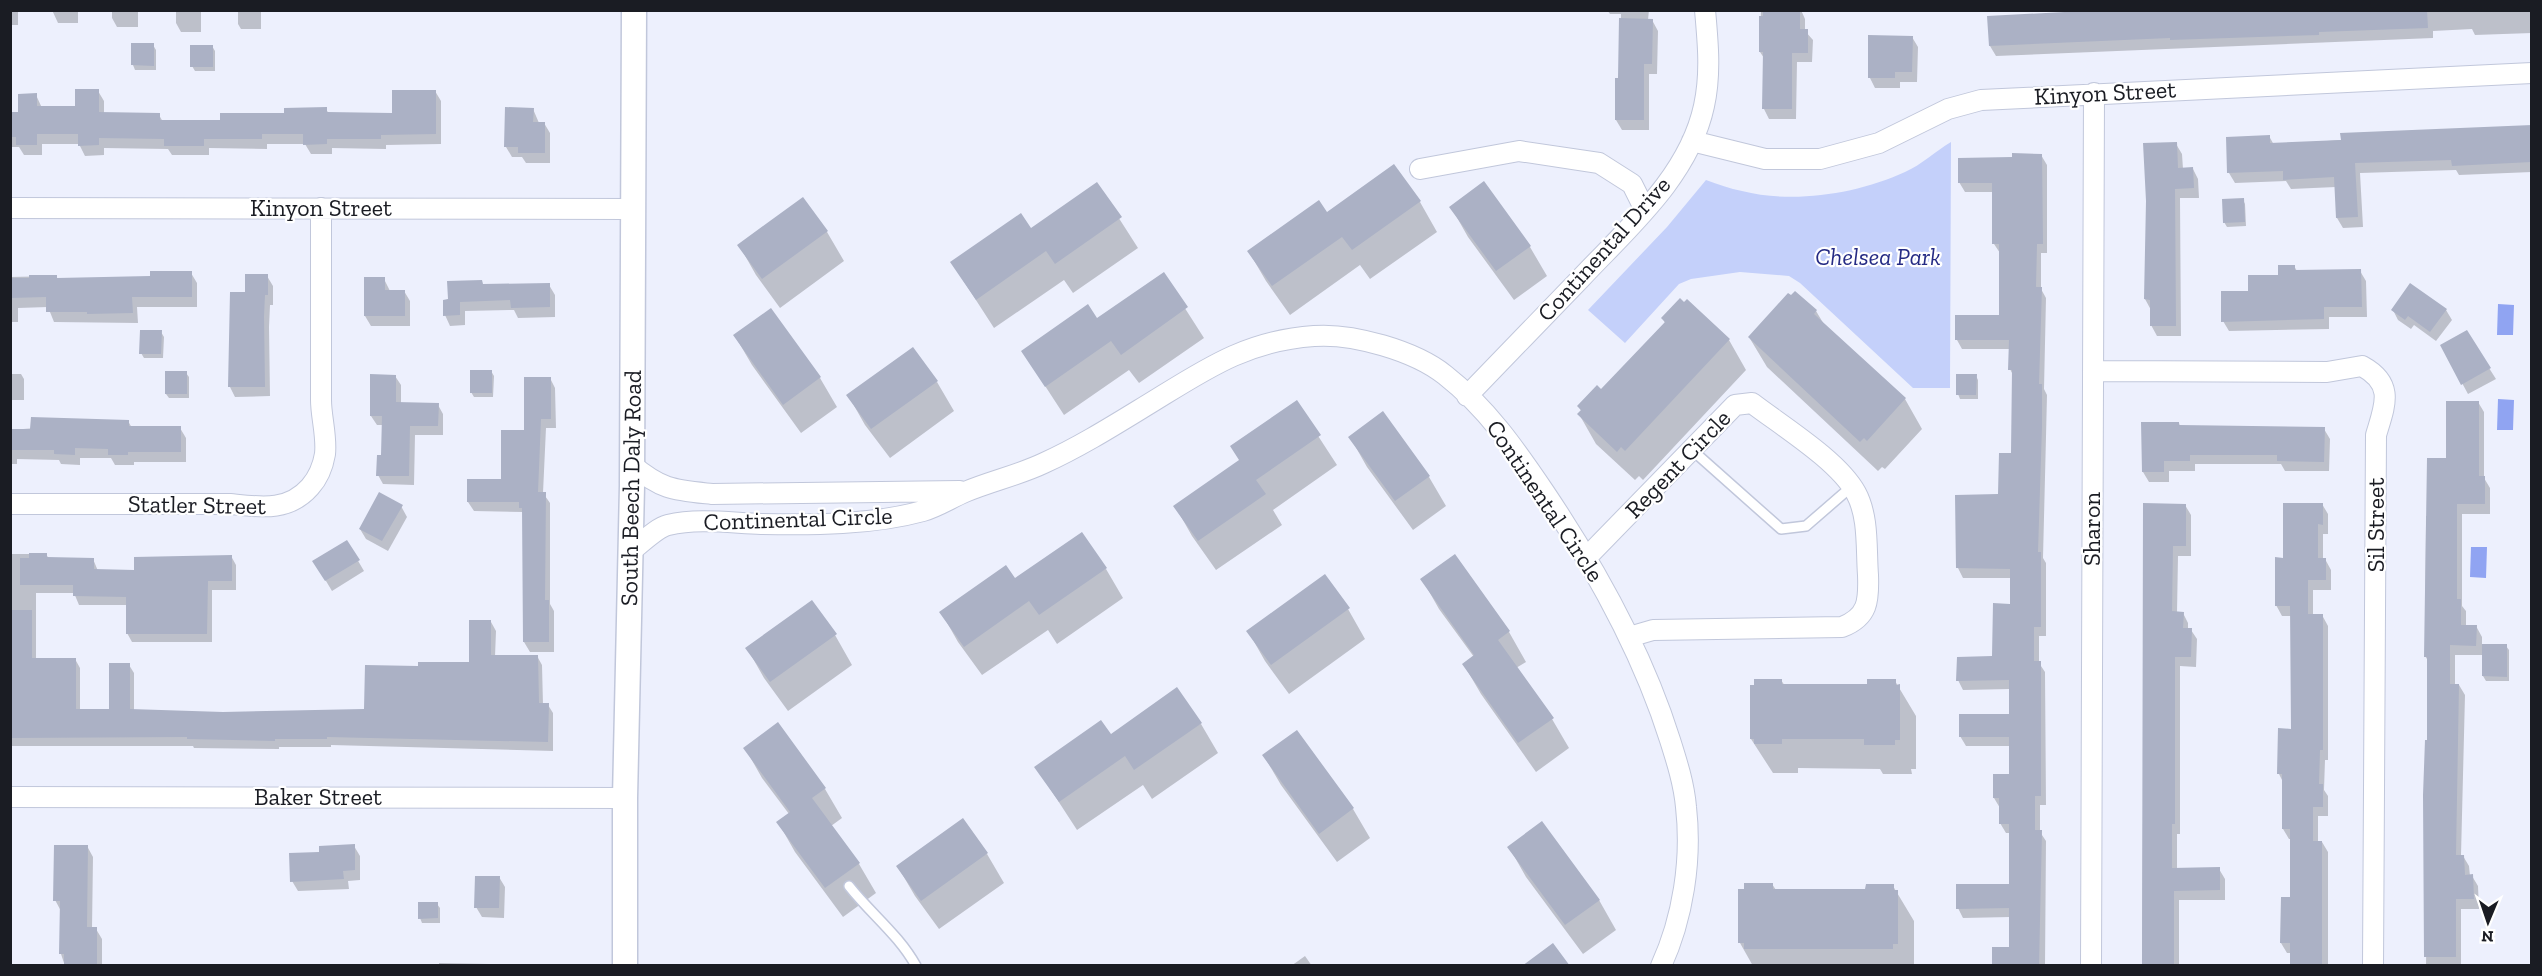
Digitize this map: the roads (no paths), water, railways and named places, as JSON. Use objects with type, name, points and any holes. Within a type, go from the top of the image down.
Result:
[{"type":"street","name":"South Beech Daly Road","points":[[626,966],[626,798],[632,465],[634,10]]},
{"type":"street","name":"Continental Drive","points":[[1467,396],[1645,210],[1673,174],[1692,141],[1704,107],[1709,72],[1705,10]]},
{"type":"street","name":"Kinyon Street","points":[[1692,141],[1765,159],[1820,159],[1879,143],[1948,109],[1981,100],[2532,73]]},
{"type":"street","name":"Sharon","points":[[2091,966],[2094,93]]},
{"type":"street","points":[[1420,169],[1519,151],[1599,163],[1632,184],[1645,210]]},
{"type":"street","name":"Kinyon Street","points":[[10,208],[632,208]]},
{"type":"street","name":"Statler Street","points":[[10,504],[230,504],[264,508],[287,504],[300,496],[320,472],[325,454],[321,408],[321,208]]},
{"type":"street","name":"Continental Circle","points":[[631,551],[665,525],[705,522],[827,523],[880,519],[925,511],[968,491],[1047,462],[1220,360],[1249,348],[1287,339],[1332,336],[1386,347],[1436,369],[1494,422],[1517,452],[1586,558],[1629,637],[1664,722],[1682,778],[1687,810],[1688,845],[1685,881],[1676,924],[1661,966]]},
{"type":"street","name":"Sil Street","points":[[2093,371],[2326,372],[2362,366],[2379,378],[2384,388],[2386,403],[2376,435],[2373,966]]},
{"type":"street","name":"Regent Circle","points":[[1586,558],[1735,405],[1752,403],[1839,469],[1856,493],[1864,517],[1868,588],[1867,604],[1857,621],[1842,627],[1653,630],[1629,637]]},
{"type":"street","name":"Continental Circle","points":[[632,465],[652,482],[672,490],[712,494],[968,491]]},
{"type":"street","name":"Baker Street","points":[[10,796],[626,798]]},
{"type":"lane","points":[[1691,449],[1781,529],[1806,526],[1851,487]]},
{"type":"lane","points":[[849,885],[866,909],[910,955],[916,966]]},
{"type":"water","points":[[2498,304],[2514,305],[2513,335],[2497,335]]},
{"type":"water","points":[[2498,399],[2514,400],[2513,430],[2497,430]]},
{"type":"water","points":[[2471,547],[2487,547],[2486,578],[2470,577]]},
{"type":"park label","name":"Chelsea Park","points":[[1878,257]]}]
